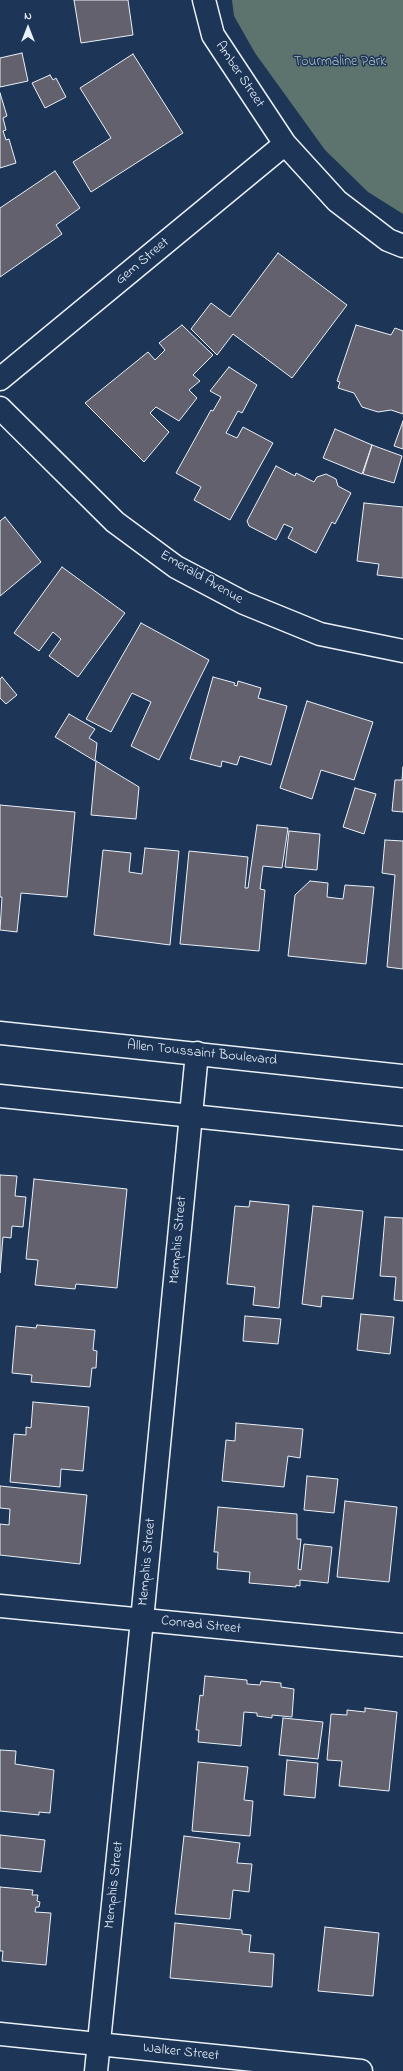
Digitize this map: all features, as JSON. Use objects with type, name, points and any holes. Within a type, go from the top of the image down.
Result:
[{"type":"street","name":"Amber Street","points":[[204,0],[213,35],[285,144],[337,201],[388,240],[403,246]]},
{"type":"street","name":"Gem Street","points":[[0,379],[285,144]]},
{"type":"street","name":"Emerald Avenue","points":[[0,408],[115,522],[176,567],[244,603],[320,634],[403,651]]},
{"type":"street","name":"Allen Toussaint Boulevard","points":[[0,1033],[403,1076]]},
{"type":"street","name":"Memphis Street","points":[[96,2071],[142,1620],[197,1054]]},
{"type":"street","points":[[0,1096],[403,1138]]},
{"type":"street","name":"Conrad Street","points":[[0,1606],[403,1645]]},
{"type":"street","name":"Walker Street","points":[[0,2034],[308,2068],[361,2071]]},
{"type":"green space","name":"Tourmaline Park","points":[[232,0],[403,0],[403,214],[368,192],[325,150],[255,53],[234,16]]},
{"type":"building","points":[[74,0],[128,0],[133,35],[81,43]]},
{"type":"building","points":[[22,53],[28,81],[0,87],[0,58]]},
{"type":"building","points":[[133,54],[183,133],[91,192],[73,162],[111,138],[80,88]]},
{"type":"building","points":[[50,75],[53,80],[56,78],[66,97],[45,108],[32,83]]},
{"type":"building","points":[[0,93],[7,116],[3,118],[6,130],[3,131],[6,140],[9,139],[16,163],[0,168]]},
{"type":"building","points":[[55,171],[80,208],[56,225],[62,234],[0,277],[0,208]]},
{"type":"building","points":[[278,253],[347,305],[292,378],[233,334],[217,355],[191,329],[211,303],[230,317]]},
{"type":"building","points":[[182,325],[213,355],[193,375],[200,381],[189,390],[197,398],[179,421],[156,407],[150,413],[169,432],[144,462],[85,403],[148,352],[155,360],[165,350],[159,343]]},
{"type":"building","points":[[356,325],[391,335],[395,328],[403,331],[403,414],[391,410],[378,412],[362,407],[354,393],[338,388],[340,382],[337,381]]},
{"type":"building","points":[[229,367],[257,385],[242,413],[238,411],[226,433],[237,438],[243,427],[273,443],[230,520],[194,500],[201,487],[176,473],[211,410],[213,411],[221,397],[210,391]]},
{"type":"building","points":[[403,421],[403,449],[394,446]]},
{"type":"building","points":[[335,429],[372,445],[362,474],[323,458]]},
{"type":"building","points":[[372,445],[402,456],[394,483],[363,474]]},
{"type":"building","points":[[276,466],[295,476],[296,473],[314,482],[317,477],[326,474],[336,479],[338,486],[351,493],[335,524],[332,522],[316,553],[288,538],[293,528],[284,524],[276,540],[249,526],[247,521]]},
{"type":"building","points":[[364,503],[403,507],[403,578],[377,575],[379,564],[357,561]]},
{"type":"building","points":[[5,517],[41,562],[0,596],[0,521]]},
{"type":"building","points":[[62,567],[125,613],[78,677],[49,656],[61,639],[53,632],[39,651],[14,633]]},
{"type":"building","points":[[141,623],[209,660],[159,760],[131,746],[151,702],[132,693],[111,732],[86,719]]},
{"type":"building","points":[[2,677],[17,695],[6,704],[0,698],[0,679]]},
{"type":"building","points":[[213,677],[235,683],[234,685],[237,686],[238,681],[261,688],[258,698],[287,706],[271,765],[240,756],[237,765],[222,761],[221,767],[190,759]]},
{"type":"building","points":[[307,701],[373,722],[354,780],[321,770],[312,799],[280,788]]},
{"type":"building","points":[[69,714],[95,729],[89,738],[97,743],[95,761],[55,737]]},
{"type":"building","points":[[96,761],[139,787],[136,819],[91,815]]},
{"type":"building","points":[[403,767],[403,812],[392,811],[395,780],[402,780]]},
{"type":"building","points":[[355,788],[376,794],[364,834],[343,827]]},
{"type":"building","points":[[0,805],[75,812],[67,897],[21,893],[17,932],[0,930],[2,897],[0,897]]},
{"type":"building","points":[[257,825],[288,828],[282,868],[263,866],[260,889],[265,890],[259,951],[180,944],[189,851],[248,857],[245,888],[248,888]]},
{"type":"building","points":[[289,831],[320,834],[317,870],[285,867]]},
{"type":"building","points":[[385,840],[403,841],[403,969],[387,967],[395,875],[382,873]]},
{"type":"building","points":[[145,848],[179,851],[170,945],[94,935],[103,850],[131,853],[129,872],[142,874]]},
{"type":"building","points":[[310,881],[328,883],[327,897],[343,899],[345,885],[374,887],[366,964],[288,956],[295,895]]},
{"type":"building","points":[[0,1175],[17,1176],[15,1196],[26,1197],[23,1227],[12,1226],[11,1238],[3,1237],[0,1273]]},
{"type":"building","points":[[34,1179],[127,1189],[117,1288],[76,1284],[75,1289],[35,1285],[38,1260],[26,1259]]},
{"type":"building","points":[[250,1201],[289,1205],[279,1308],[253,1305],[255,1287],[227,1284],[235,1206],[249,1207]]},
{"type":"building","points":[[313,1206],[363,1211],[353,1299],[322,1296],[321,1307],[302,1304]]},
{"type":"building","points":[[385,1217],[403,1218],[403,1301],[394,1300],[396,1277],[380,1276]]},
{"type":"building","points":[[361,1314],[394,1317],[390,1354],[357,1350]]},
{"type":"building","points":[[245,1316],[281,1319],[278,1344],[243,1341]]},
{"type":"building","points":[[37,1325],[95,1330],[93,1350],[97,1351],[96,1368],[92,1368],[90,1387],[31,1382],[32,1375],[12,1373],[16,1326],[36,1328]]},
{"type":"building","points":[[33,1402],[89,1407],[83,1471],[61,1469],[60,1487],[10,1482],[14,1434],[26,1435],[26,1427],[31,1428]]},
{"type":"building","points":[[236,1423],[303,1429],[300,1458],[288,1456],[284,1487],[222,1481],[226,1440],[235,1441]]},
{"type":"building","points":[[307,1476],[338,1479],[334,1513],[304,1510]]},
{"type":"building","points":[[0,1486],[87,1495],[80,1564],[0,1555],[0,1524],[9,1525],[10,1509],[0,1508]]},
{"type":"building","points":[[345,1501],[397,1507],[389,1582],[337,1577]]},
{"type":"building","points":[[218,1507],[297,1514],[297,1539],[301,1539],[298,1569],[301,1570],[304,1544],[332,1547],[328,1583],[300,1580],[300,1586],[296,1585],[296,1587],[249,1583],[250,1572],[217,1569],[218,1552],[214,1552]]},
{"type":"building","points":[[205,1676],[247,1680],[247,1684],[260,1685],[261,1681],[281,1683],[281,1687],[294,1689],[292,1717],[272,1715],[272,1718],[257,1716],[257,1713],[244,1712],[241,1746],[198,1742],[199,1730],[196,1730],[200,1695],[203,1696]]},
{"type":"building","points":[[365,1708],[397,1712],[389,1791],[339,1786],[342,1761],[327,1760],[331,1714],[347,1715],[347,1710],[365,1712]]},
{"type":"building","points":[[283,1718],[323,1722],[318,1759],[279,1755]]},
{"type":"building","points":[[0,1750],[16,1751],[15,1764],[54,1770],[50,1813],[39,1812],[39,1815],[0,1811]]},
{"type":"building","points":[[287,1760],[318,1763],[315,1798],[284,1795]]},
{"type":"building","points":[[198,1762],[248,1767],[244,1800],[253,1801],[250,1836],[192,1831]]},
{"type":"building","points":[[0,1835],[45,1840],[41,1872],[0,1868]]},
{"type":"building","points":[[184,1836],[240,1843],[237,1863],[252,1864],[249,1892],[233,1890],[230,1919],[175,1914]]},
{"type":"building","points":[[0,1887],[33,1890],[32,1895],[38,1895],[37,1901],[40,1902],[39,1907],[36,1907],[35,1912],[51,1913],[46,1965],[2,1961],[3,1951],[0,1951]]},
{"type":"building","points":[[175,1923],[242,1930],[242,1934],[251,1935],[249,1952],[274,1954],[272,1987],[170,1978]]},
{"type":"building","points":[[325,1927],[379,1933],[373,1996],[318,1991]]}]
